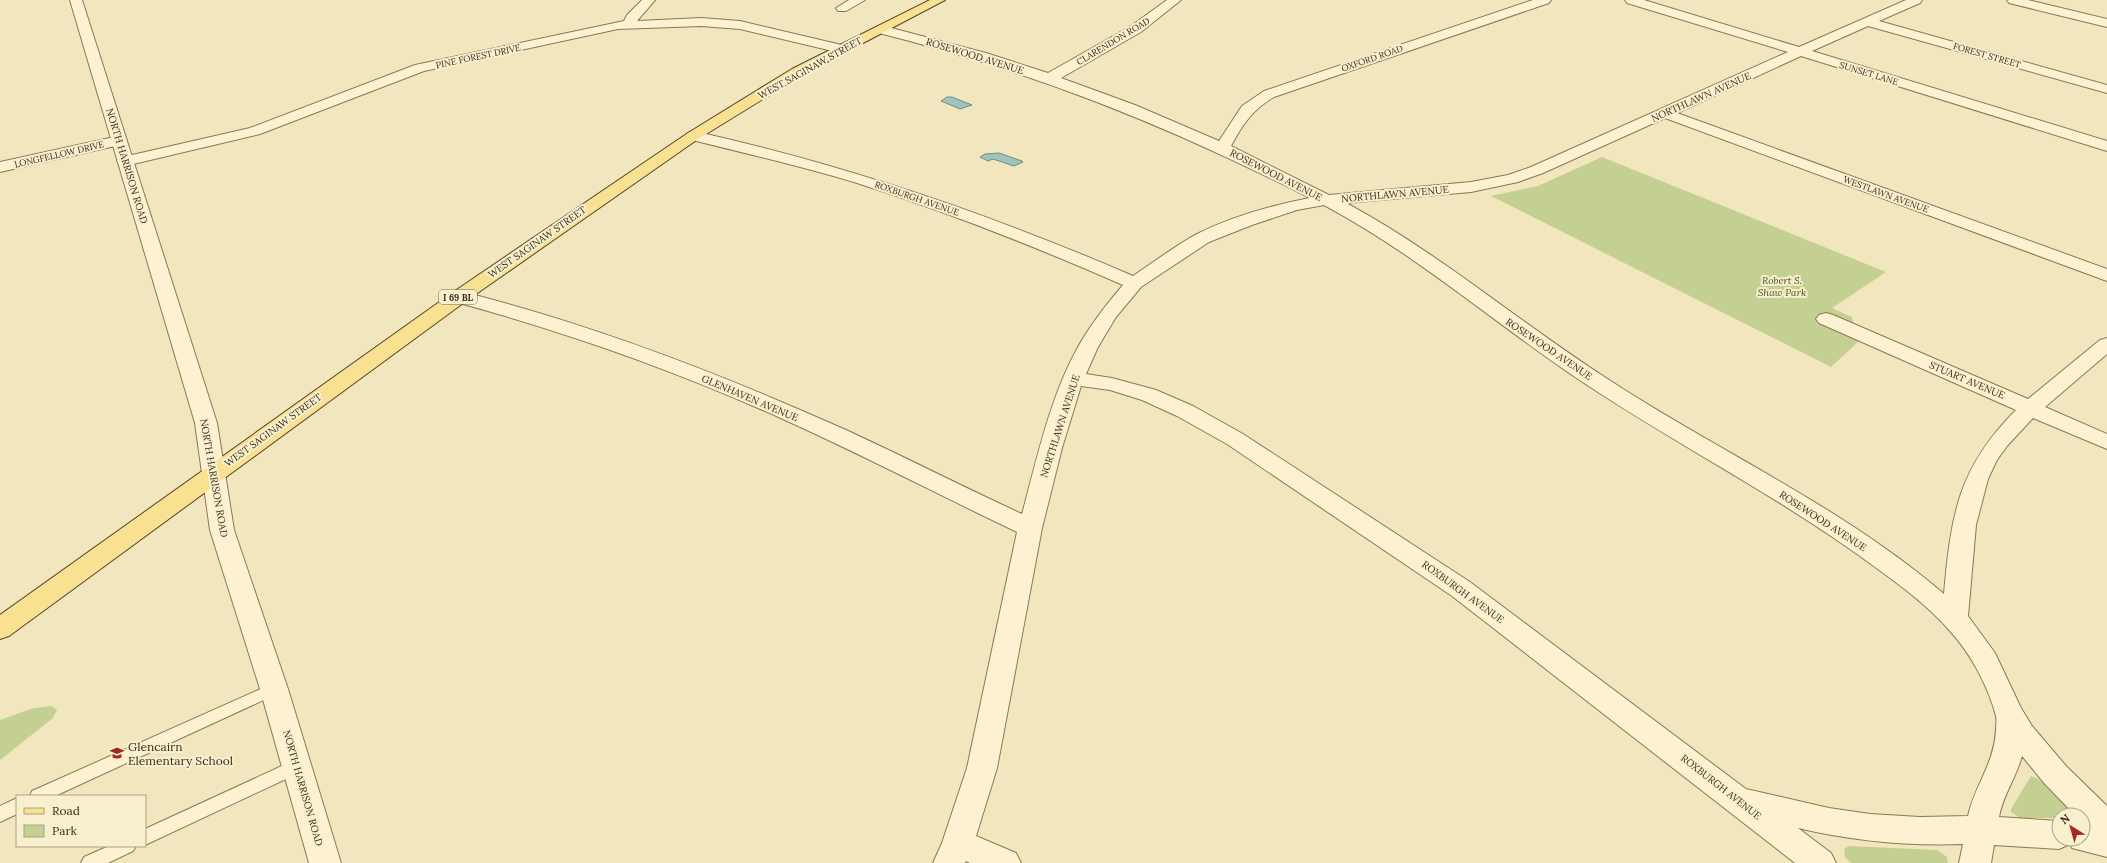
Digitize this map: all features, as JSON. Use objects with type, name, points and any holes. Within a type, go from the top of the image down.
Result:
[{"type":"main road","name":"WEST SAGINAW STREET","points":[[0,629],[459,297],[586,208],[693,136],[797,72],[939,0]]},
{"type":"street","name":"NORTH HARRISON ROAD","points":[[76,0],[206,423],[222,530],[274,690],[325,863]]},
{"type":"street","points":[[630,24],[631,18],[649,0]]},
{"type":"street","points":[[842,8],[859,0]]},
{"type":"street","name":"CLARENDON ROAD","points":[[1050,78],[1136,29],[1175,0]]},
{"type":"street","name":"OXFORD ROAD","points":[[1223,147],[1237,120],[1246,108],[1258,99],[1545,0]]},
{"type":"street","name":"SUNSET LANE","points":[[1630,0],[2107,146]]},
{"type":"street","name":"NORTHLAWN AVENUE","points":[[954,853],[982,768],[1030,528],[1051,448],[1073,379],[1088,347],[1108,315],[1134,283],[1203,238],[1246,221],[1294,206],[1325,200],[1471,187],[1512,179],[1537,170],[1916,0]]},
{"type":"street","points":[[2014,0],[2107,24]]},
{"type":"street","name":"PINE FOREST DRIVE","points":[[125,161],[255,131],[384,80],[420,68],[630,24],[708,22],[740,25],[841,49]]},
{"type":"street","name":"FOREST STREET","points":[[1867,22],[2107,89]]},
{"type":"street","name":"ROSEWOOD AVENUE","points":[[880,29],[1050,78],[1154,118],[1223,147],[1367,222],[1441,272],[1542,346],[1612,392],[1829,523],[1904,575],[1955,618],[1974,642],[1989,666],[2011,716],[2040,759],[2061,782],[2107,824]]},
{"type":"street","name":"WESTLAWN AVENUE","points":[[1664,113],[2107,275]]},
{"type":"street","name":"LONGFELLOW DRIVE","points":[[0,154],[117,135]]},
{"type":"street","name":"LONGFELLOW DRIVE","points":[[0,168],[117,135]]},
{"type":"street","name":"ROXBURGH AVENUE","points":[[693,136],[796,160],[872,182],[1011,231],[1134,283]]},
{"type":"street","name":"GLENHAVEN AVENUE","points":[[459,297],[566,327],[645,354],[722,385],[838,435],[1030,528]]},
{"type":"street","name":"STUART AVENUE","points":[[1826,319],[2107,442]]},
{"type":"street","points":[[1955,618],[1962,546],[1969,504],[1979,474],[1998,442],[2031,408],[2107,344]]},
{"type":"street","name":"ROXBURGH AVENUE","points":[[1073,379],[1112,384],[1149,395],[1185,411],[1235,439],[1461,589],[1820,863]]},
{"type":"street","points":[[1975,863],[1987,800],[2004,767],[2010,745],[2011,716]]},
{"type":"street","points":[[1736,798],[1792,814],[1858,827],[1912,831],[1981,830],[2051,834]]},
{"type":"street","points":[[2091,840],[2107,843]]},
{"type":"street","points":[[954,853],[1005,863]]},
{"type":"lane","points":[[40,795],[274,690]]},
{"type":"lane","points":[[146,837],[297,766]]},
{"type":"lane","points":[[0,815],[16,806]]},
{"type":"lane","points":[[90,863],[125,847]]},
{"type":"green space","name":"Robert S. Shaw Park","points":[[1602,157],[1886,272],[1832,308],[1852,317],[1858,342],[1831,367],[1491,196],[1538,186]]},
{"type":"green space","points":[[52,706],[57,710],[53,718],[0,760],[0,720],[34,708]]},
{"type":"green space","points":[[2031,776],[2039,779],[2067,807],[2051,807],[2051,818],[2020,818],[2011,812],[2011,809]]},
{"type":"green space","points":[[1849,846],[1937,850],[1947,857],[1948,863],[1851,863],[1845,857],[1844,849]]},
{"type":"water","points":[[947,97],[952,97],[972,105],[960,109],[941,101]]},
{"type":"water","points":[[999,153],[1023,162],[1014,166],[993,159],[988,161],[980,157],[985,154]]},
{"type":"place","name":"Glencairn Elementary School","points":[[117,753]]}]
